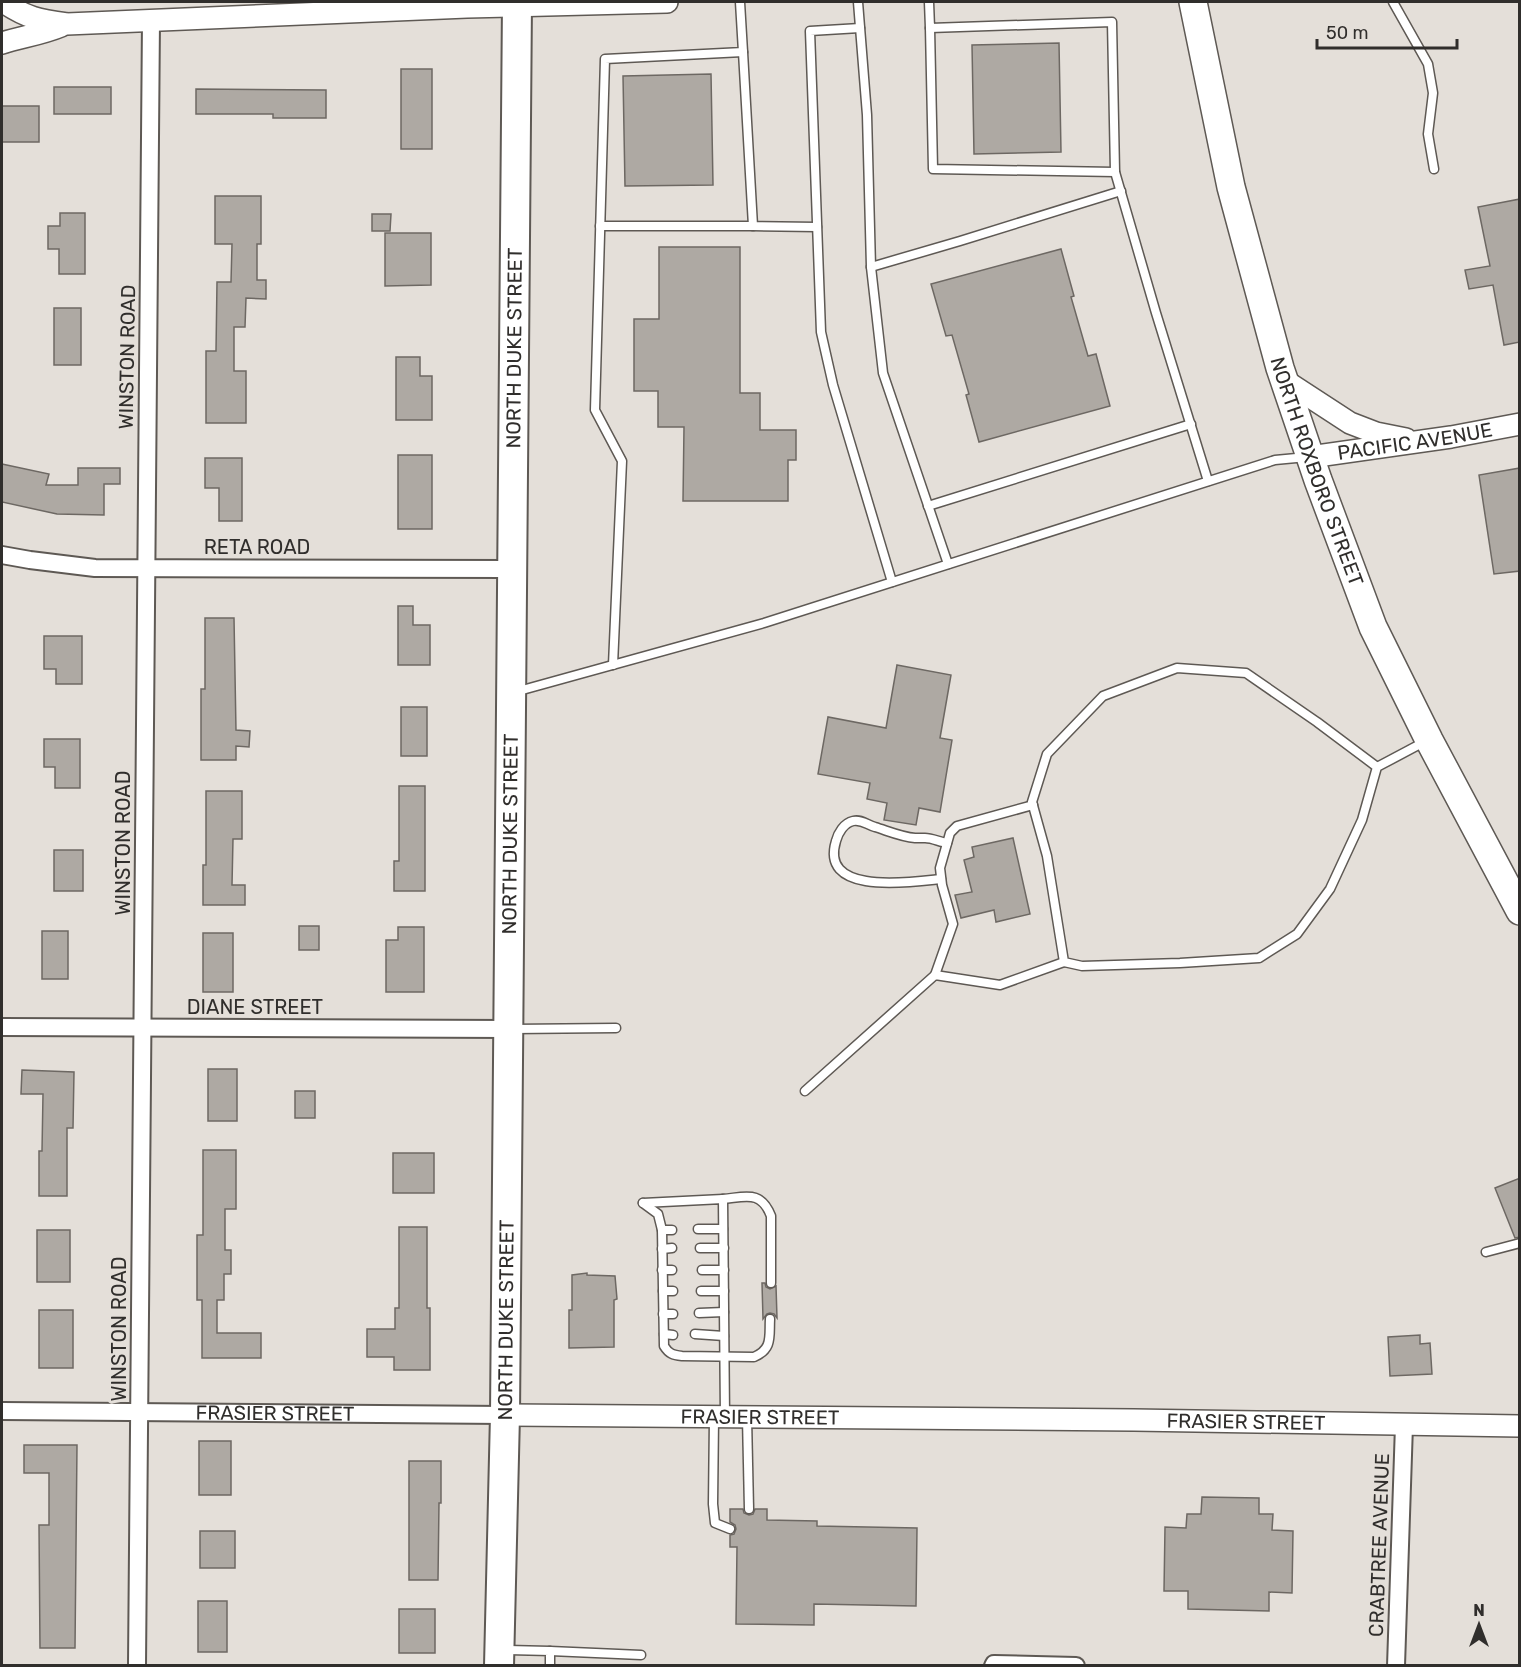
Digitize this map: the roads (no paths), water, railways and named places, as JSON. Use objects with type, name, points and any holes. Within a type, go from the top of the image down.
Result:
[{"type":"highway","name":"NORTH DUKE STREET","points":[[499,1657],[505,1415],[518,3]]},
{"type":"main road","name":"NORTH ROXBORO STREET","points":[[1193,2],[1231,187],[1284,380],[1310,457],[1373,627],[1429,740],[1520,911]]},
{"type":"street","points":[[3,2],[22,14],[38,20],[67,24],[518,3],[667,2]]},
{"type":"street","name":"WINSTON ROAD","points":[[137,1665],[151,20]]},
{"type":"street","points":[[2,43],[47,32],[67,24]]},
{"type":"street","points":[[1284,380],[1350,423],[1376,433],[1421,442]]},
{"type":"street","name":"PACIFIC AVENUE","points":[[1310,457],[1421,442],[1520,424]]},
{"type":"street","name":"RETA ROAD","points":[[2,555],[95,568],[513,569]]},
{"type":"street","name":"DIANE STREET","points":[[2,1027],[509,1029]]},
{"type":"street","name":"FRASIER STREET","points":[[2,1411],[1134,1420],[1520,1426]]},
{"type":"street","name":"CRABTREE AVENUE","points":[[1396,1665],[1404,1425]]},
{"type":"street","points":[[993,1665],[1076,1665]]},
{"type":"lane","points":[[740,2],[753,226]]},
{"type":"lane","points":[[858,2],[867,115],[871,267],[883,373],[948,564]]},
{"type":"lane","points":[[930,2],[933,169],[1115,172]]},
{"type":"lane","points":[[1393,2],[1428,64],[1433,93],[1428,134],[1434,169]]},
{"type":"lane","points":[[930,28],[1112,22],[1115,172],[1208,481]]},
{"type":"lane","points":[[860,28],[810,31],[821,332],[833,385],[892,582]]},
{"type":"lane","points":[[613,665],[622,461],[595,410],[605,59],[743,52]]},
{"type":"lane","points":[[871,267],[960,242],[1120,191]]},
{"type":"lane","points":[[600,226],[817,227]]},
{"type":"lane","points":[[928,506],[1191,424]]},
{"type":"lane","points":[[512,693],[764,623],[1275,460],[1310,457]]},
{"type":"lane","points":[[1064,962],[1047,856],[1032,802],[1047,754],[1103,696],[1177,668],[1246,673],[1377,767]]},
{"type":"lane","points":[[935,975],[1000,985],[1064,962],[1082,966],[1259,958],[1297,934],[1330,889],[1362,820],[1377,767],[1429,740]]},
{"type":"lane","points":[[805,1091],[935,975],[953,924],[940,868],[950,833],[957,826],[1033,805]]},
{"type":"lane","points":[[941,879],[901,883],[853,878],[840,870],[836,864],[833,856],[834,846],[837,836],[846,824],[854,820],[916,838],[928,838],[947,843]]},
{"type":"lane","points":[[509,1029],[615,1028]]},
{"type":"lane","points":[[771,1283],[771,1216],[768,1208],[759,1199],[753,1197],[644,1203],[658,1214],[662,1230],[663,1291],[668,1314],[668,1334],[664,1346],[667,1352],[672,1355],[754,1357],[761,1354],[768,1345],[771,1319]]},
{"type":"lane","points":[[723,1199],[724,1357],[712,1504],[715,1523],[730,1529]]},
{"type":"lane","points":[[698,1229],[723,1229]]},
{"type":"lane","points":[[662,1230],[672,1230]]},
{"type":"lane","points":[[1486,1252],[1520,1243]]},
{"type":"lane","points":[[662,1249],[672,1248]]},
{"type":"lane","points":[[700,1248],[724,1248]]},
{"type":"lane","points":[[662,1270],[672,1270]]},
{"type":"lane","points":[[702,1270],[724,1270]]},
{"type":"lane","points":[[663,1291],[673,1291]]},
{"type":"lane","points":[[701,1291],[724,1291]]},
{"type":"lane","points":[[699,1313],[724,1312]]},
{"type":"lane","points":[[695,1334],[724,1336]]},
{"type":"lane","points":[[747,1418],[749,1509]]},
{"type":"lane","points":[[499,1657],[550,1651],[641,1655]]},
{"type":"lane","points":[[550,1651],[550,1665]]}]
